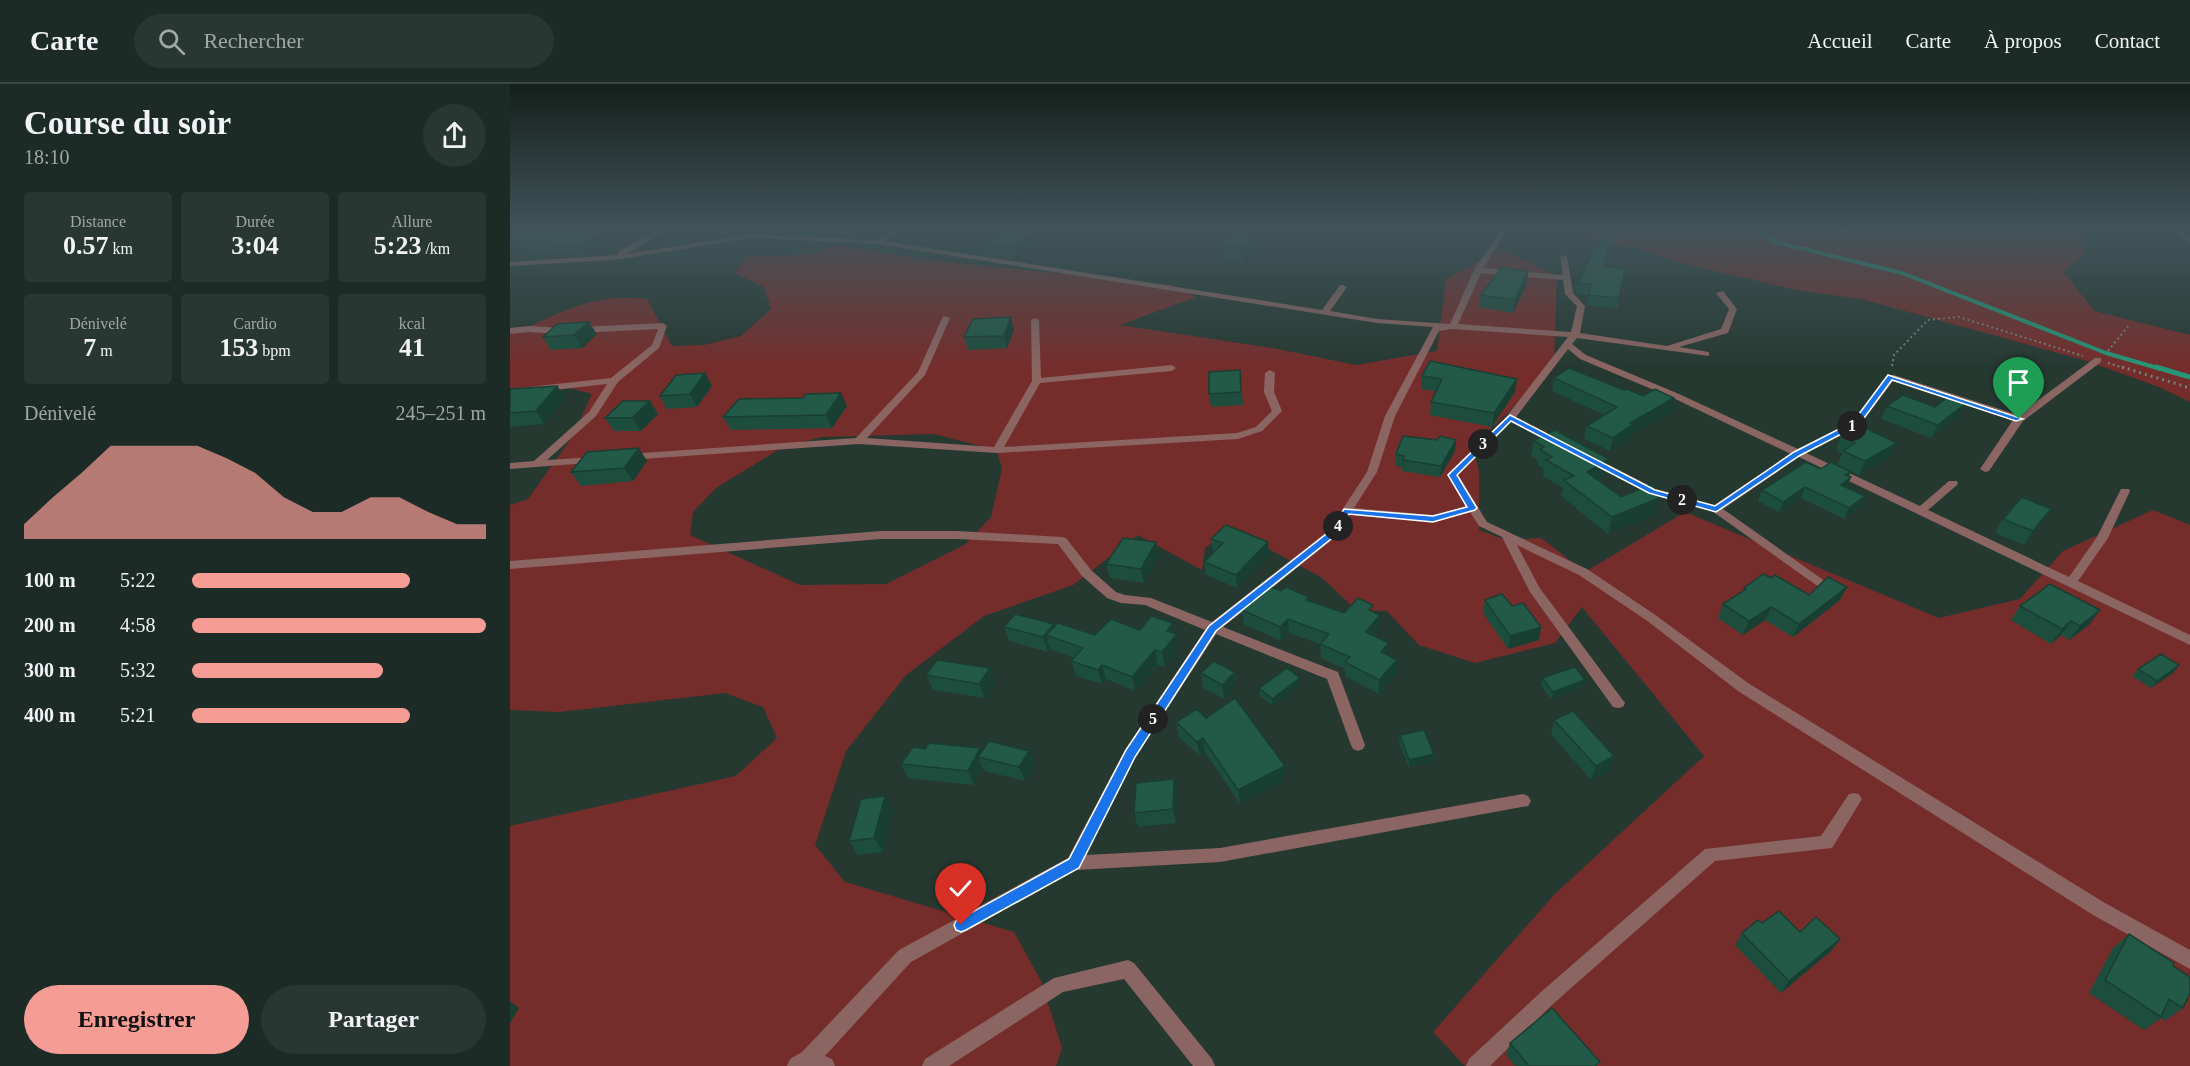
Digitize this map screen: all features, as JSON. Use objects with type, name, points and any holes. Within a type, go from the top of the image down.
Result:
[{"type":"street","points":[[1093,276],[1377,321],[1453,326],[1706,354]]},
{"type":"street","points":[[1453,326],[1475,276]]},
{"type":"street","points":[[1543,276],[1567,278],[1569,294],[1581,306],[1571,340],[1510,418],[1452,475],[1483,524],[1582,572],[1650,617],[1743,687],[2099,909],[2190,960]]},
{"type":"street","points":[[1325,312],[1343,287]]},
{"type":"street","points":[[1667,348],[1725,331],[1733,309],[1719,293]]},
{"type":"street","points":[[859,441],[922,373],[946,318]]},
{"type":"street","points":[[997,450],[1037,381],[1035,320]]},
{"type":"street","points":[[510,331],[663,326],[656,346],[614,380],[593,414],[537,464]]},
{"type":"street","points":[[1074,863],[1130,754],[1213,628],[1333,533],[1372,472],[1390,416],[1436,329],[1453,326]]},
{"type":"street","points":[[1571,340],[1583,357],[1676,396],[2190,640]]},
{"type":"street","points":[[1985,469],[2019,419],[2098,360]]},
{"type":"street","points":[[1037,381],[1172,368]]},
{"type":"street","points":[[510,466],[859,441],[997,450],[1238,436],[1259,429],[1277,411],[1269,392],[1270,373]]},
{"type":"street","points":[[1716,509],[1797,454],[1856,424],[1891,377],[2019,419]]},
{"type":"street","points":[[510,392],[614,380]]},
{"type":"street","points":[[1510,418],[1652,491],[1716,509],[1830,588]]},
{"type":"street","points":[[1921,511],[1953,483]]},
{"type":"street","points":[[2071,583],[2102,538],[2125,491]]},
{"type":"street","points":[[1347,511],[1433,519],[1472,508]]},
{"type":"street","points":[[1506,535],[1534,589],[1618,704]]},
{"type":"street","points":[[510,565],[881,536],[957,536],[1062,541],[1066,551],[1081,568],[1117,598],[1146,601],[1333,676],[1358,745]]},
{"type":"street","points":[[1476,1066],[1547,998],[1711,854],[1826,843],[1854,799]]},
{"type":"street","points":[[810,1064],[905,956],[1074,863],[1220,855],[1523,801]]},
{"type":"street","points":[[933,1066],[1060,984],[1128,969],[1204,1066]]},
{"type":"path","points":[[1891,377],[1894,355],[1928,320],[1959,318],[2190,388]]},
{"type":"path","points":[[2098,360],[2130,324]]},
{"type":"shaded area","points":[[740,276],[1083,276],[1172,285],[1196,297],[1120,325],[1278,349],[1356,365],[1437,351],[1446,279],[1452,276],[1557,276],[1554,362],[1508,413],[1472,445],[1479,471],[1479,530],[1506,540],[1541,538],[1585,572],[1685,512],[1939,618],[2020,599],[2063,551],[2153,510],[2190,525],[2190,1066],[1465,1066],[1433,1032],[1555,894],[1704,756],[1582,607],[1555,643],[1475,663],[1419,645],[1387,611],[1356,610],[1321,577],[1265,547],[1224,534],[1205,548],[1202,570],[1138,535],[1073,585],[984,616],[906,675],[846,751],[815,845],[845,882],[1014,932],[1041,981],[1062,1048],[1056,1066],[510,1066],[510,826],[736,776],[777,738],[763,707],[725,693],[559,712],[510,710],[510,505],[528,499],[573,436],[592,394],[566,387],[510,395],[510,335],[576,306],[609,299],[647,299],[672,346],[704,345],[741,336],[771,309],[764,287]],"holes":[[[934,434],[997,450],[1002,469],[991,517],[966,544],[886,584],[800,585],[690,535],[693,512],[716,488],[781,448],[821,437]]]},
{"type":"shaded area","points":[[1735,276],[2067,276],[2094,311],[2190,335],[2190,402],[2159,387],[2084,360],[1861,299],[1796,290]]},
{"type":"building","points":[[1495,276],[1526,276],[1515,300],[1481,295]]},
{"type":"building","points":[[1582,276],[1624,276],[1619,298],[1589,295],[1591,284],[1578,283]]},
{"type":"building","points":[[1011,317],[1004,336],[964,337],[973,319]]},
{"type":"building","points":[[589,322],[574,335],[543,337],[557,324]]},
{"type":"building","points":[[1430,361],[1517,379],[1494,413],[1431,402],[1442,379],[1422,376]]},
{"type":"building","points":[[1569,368],[1643,396],[1655,389],[1674,398],[1630,423],[1633,424],[1613,438],[1587,426],[1617,407],[1554,378]]},
{"type":"building","points":[[1240,370],[1241,392],[1209,394],[1209,372]]},
{"type":"building","points":[[705,373],[690,394],[660,396],[676,375]]},
{"type":"building","points":[[557,386],[536,411],[510,413],[510,389]]},
{"type":"building","points":[[841,393],[826,415],[723,417],[739,399],[803,398],[806,394]]},
{"type":"building","points":[[1903,395],[1935,407],[1948,397],[1965,404],[1938,425],[1887,406]]},
{"type":"building","points":[[623,401],[650,401],[632,418],[605,418]]},
{"type":"building","points":[[1861,426],[1897,443],[1865,461],[1843,451],[1855,443],[1841,436]]},
{"type":"building","points":[[1555,430],[1609,459],[1587,472],[1621,497],[1653,484],[1659,498],[1612,517],[1564,480],[1574,476],[1546,460],[1552,457],[1540,449],[1544,447],[1534,440]]},
{"type":"building","points":[[1403,436],[1437,440],[1440,436],[1456,440],[1441,466],[1403,460],[1404,456],[1396,454]]},
{"type":"building","points":[[639,448],[624,468],[571,472],[587,452]]},
{"type":"building","points":[[1806,462],[1821,469],[1831,462],[1851,472],[1845,475],[1851,477],[1841,485],[1865,496],[1849,508],[1805,487],[1783,502],[1762,490]]},
{"type":"building","points":[[2022,497],[2051,509],[2033,531],[2003,519]]},
{"type":"building","points":[[1226,525],[1268,542],[1236,575],[1204,562],[1223,543],[1211,539]]},
{"type":"building","points":[[1123,538],[1156,542],[1141,569],[1106,564]]},
{"type":"building","points":[[1763,574],[1771,578],[1775,575],[1809,595],[1828,577],[1847,587],[1799,624],[1771,607],[1749,621],[1723,604]]},
{"type":"building","points":[[2050,584],[2100,610],[2080,626],[2071,621],[2062,629],[2020,606]]},
{"type":"building","points":[[1265,585],[1281,591],[1286,587],[1309,597],[1306,600],[1344,613],[1358,598],[1373,605],[1369,610],[1380,615],[1366,632],[1389,643],[1381,652],[1397,660],[1379,680],[1345,662],[1350,657],[1320,644],[1329,634],[1288,619],[1280,627],[1242,610]]},
{"type":"building","points":[[1502,594],[1512,606],[1523,603],[1541,627],[1510,636],[1485,600]]},
{"type":"building","points":[[1015,614],[1054,624],[1043,637],[1004,627]]},
{"type":"building","points":[[1151,616],[1173,623],[1167,631],[1177,634],[1162,652],[1155,650],[1132,677],[1102,665],[1098,670],[1071,661],[1083,648],[1046,635],[1058,623],[1095,635],[1111,619],[1140,630]]},
{"type":"building","points":[[2161,654],[2179,665],[2157,681],[2138,669]]},
{"type":"building","points":[[937,660],[990,668],[979,684],[926,675]]},
{"type":"building","points":[[1214,661],[1235,672],[1222,685],[1201,673]]},
{"type":"building","points":[[1575,667],[1585,680],[1553,692],[1542,678]]},
{"type":"building","points":[[1287,668],[1300,678],[1272,699],[1259,688]]},
{"type":"building","points":[[1235,698],[1285,766],[1238,790],[1203,738],[1197,742],[1176,722],[1197,709],[1206,718]]},
{"type":"building","points":[[1573,711],[1614,756],[1596,766],[1554,720]]},
{"type":"building","points":[[1424,730],[1434,754],[1409,760],[1400,735]]},
{"type":"building","points":[[989,741],[1029,751],[1019,767],[978,757]]},
{"type":"building","points":[[929,743],[980,748],[968,771],[901,764],[913,747],[925,749]]},
{"type":"building","points":[[1174,779],[1173,809],[1134,813],[1136,783]]},
{"type":"building","points":[[885,796],[874,838],[849,841],[861,799]]},
{"type":"building","points":[[1779,911],[1800,932],[1816,917],[1840,939],[1789,981],[1742,933],[1758,920],[1762,923]]},
{"type":"building","points":[[2129,934],[2174,963],[2173,966],[2190,977],[2190,993],[2183,1008],[2169,999],[2161,1017],[2105,980]]},
{"type":"building","points":[[1552,1008],[1600,1062],[1595,1066],[1529,1066],[1510,1043]]},
{"type":"waterway","points":[[1909,276],[2106,353],[2161,369]]},
{"type":"waterway","points":[[2156,367],[2190,377]]},
{"type":"route","points":[[961,925],[1074,863],[1130,754],[1213,628],[1333,533],[1347,511],[1433,519],[1472,508],[1452,475],[1510,418],[1652,491],[1716,509],[1797,454],[1856,424],[1891,377],[2019,419]]}]
